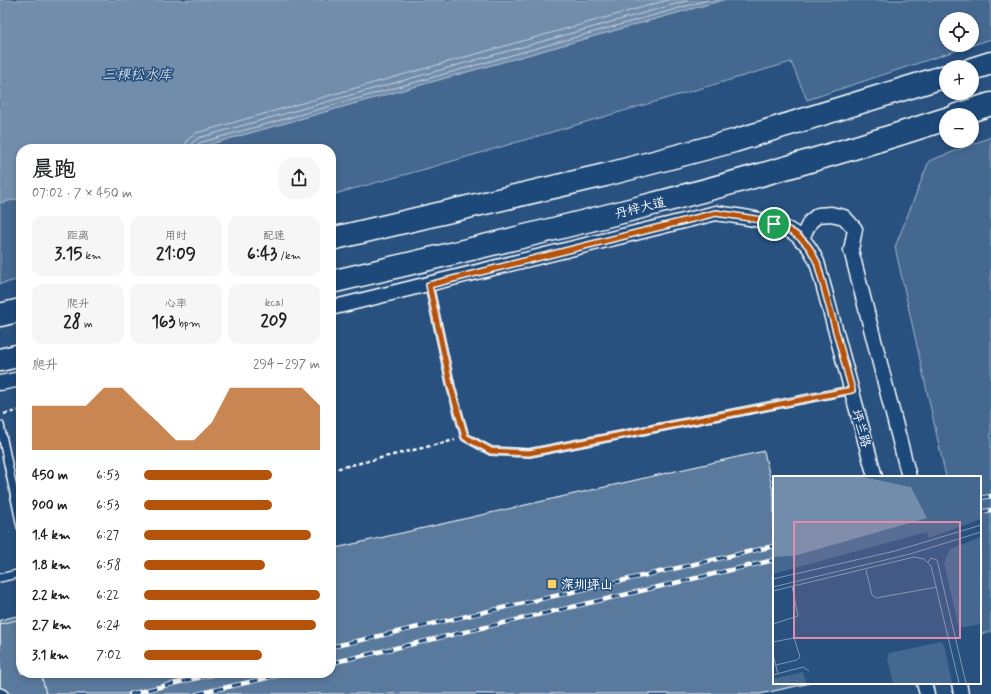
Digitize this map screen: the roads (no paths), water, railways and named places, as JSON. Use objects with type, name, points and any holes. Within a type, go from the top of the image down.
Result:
[{"type":"main road","points":[[979,66],[991,62]]},
{"type":"main road","points":[[336,239],[643,165],[741,138],[939,78]]},
{"type":"main road","points":[[979,108],[991,104]]},
{"type":"main road","name":"丹梓大道","points":[[336,281],[694,194],[800,164],[939,121]]},
{"type":"main road","points":[[0,314],[16,311]]},
{"type":"main road","points":[[0,360],[16,356]]},
{"type":"street","name":"坪兰路","points":[[429,285],[716,213],[774,224],[794,234],[808,245],[817,262],[875,476]]},
{"type":"street","points":[[801,240],[810,222],[818,215],[831,214],[844,217],[854,229],[851,250],[909,476]]},
{"type":"street","points":[[336,307],[429,285]]},
{"type":"street","points":[[0,384],[16,380]]},
{"type":"street","points":[[924,684],[927,694]]},
{"type":"street","points":[[959,684],[961,694]]},
{"type":"lane","points":[[429,285],[451,387],[465,437],[491,451],[529,453],[852,390]]},
{"type":"lane","points":[[0,425],[16,503]]},
{"type":"lane","points":[[0,578],[16,574]]},
{"type":"lane","points":[[0,692],[4,694]]},
{"type":"water","name":"三棵松水库","points":[[0,0],[723,0],[211,144],[16,144],[16,199],[0,203]]},
{"type":"railway","points":[[981,498],[991,496]]},
{"type":"railway","points":[[981,512],[991,510]]},
{"type":"railway","points":[[336,646],[773,546]]},
{"type":"railway","points":[[336,662],[773,560]]},
{"type":"railway","points":[[130,694],[198,678]]},
{"type":"railway","points":[[197,694],[267,678]]},
{"type":"place","name":"深圳坪山","points":[[552,584]]}]
